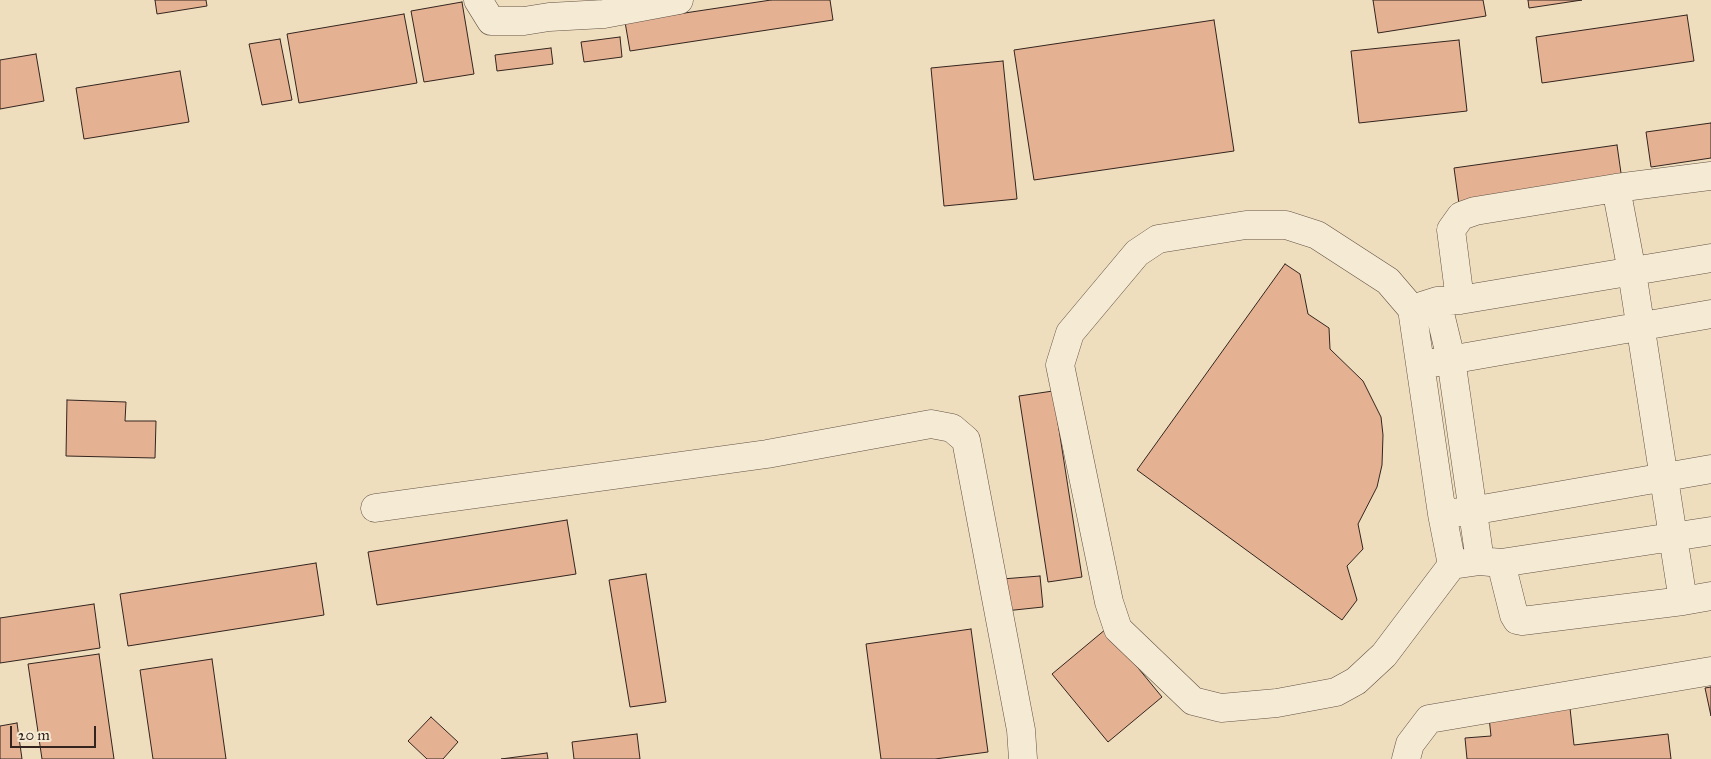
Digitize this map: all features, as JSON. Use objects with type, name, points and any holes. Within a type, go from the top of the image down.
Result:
[{"type":"lane","points":[[478,0],[491,21],[524,21],[549,17],[604,14],[678,0]]},
{"type":"lane","points":[[1711,176],[1616,188],[1475,211],[1461,216],[1451,230],[1436,303],[1421,365],[1442,514],[1452,565],[1384,655],[1356,682],[1336,692],[1277,703],[1221,708],[1193,701],[1118,629],[1109,602],[1060,365],[1070,333],[1136,253],[1158,239],[1246,225],[1286,225],[1317,235],[1388,281],[1436,303],[1711,258]]},
{"type":"lane","points":[[1616,188],[1632,272],[1674,536],[1682,601]]},
{"type":"lane","points":[[1436,303],[1451,359],[1472,511],[1490,562],[1517,620],[1522,621],[1711,596]]},
{"type":"lane","points":[[1421,365],[1711,314]]},
{"type":"lane","points":[[375,508],[767,454],[932,424],[952,428],[966,440],[1020,730],[1023,759]]},
{"type":"lane","points":[[1442,514],[1472,511],[1711,470]]},
{"type":"lane","points":[[1452,565],[1490,562],[1711,531]]},
{"type":"lane","points":[[1406,759],[1410,744],[1429,719],[1711,671]]},
{"type":"building","points":[[155,0],[206,0],[207,6],[157,14]]},
{"type":"building","points":[[771,0],[830,0],[833,20],[630,51],[625,22]]},
{"type":"building","points":[[1373,0],[1483,0],[1486,16],[1378,33]]},
{"type":"building","points":[[1528,0],[1582,0],[1529,8]]},
{"type":"building","points":[[462,2],[474,74],[424,82],[411,11]]},
{"type":"building","points":[[404,14],[417,83],[299,103],[287,34]]},
{"type":"building","points":[[1687,15],[1694,61],[1542,83],[1536,37]]},
{"type":"building","points":[[1214,20],[1234,151],[1034,180],[1014,50]]},
{"type":"building","points":[[620,37],[622,57],[584,62],[581,42]]},
{"type":"building","points":[[280,39],[292,100],[262,105],[249,44]]},
{"type":"building","points":[[1459,40],[1467,111],[1359,123],[1351,51]]},
{"type":"building","points":[[551,48],[553,64],[497,71],[495,55]]},
{"type":"building","points":[[36,54],[44,101],[0,109],[0,60]]},
{"type":"building","points":[[1003,61],[1017,199],[944,206],[931,68]]},
{"type":"building","points":[[180,71],[189,122],[84,139],[76,88]]},
{"type":"building","points":[[1711,123],[1711,158],[1651,167],[1646,132]]},
{"type":"building","points":[[1617,145],[1622,180],[1459,204],[1454,168]]},
{"type":"building","points":[[1285,264],[1300,274],[1308,314],[1329,328],[1330,349],[1363,381],[1381,417],[1383,435],[1382,465],[1377,487],[1358,524],[1363,549],[1347,566],[1357,600],[1342,620],[1137,470]]},
{"type":"building","points":[[1053,391],[1082,577],[1048,582],[1019,396]]},
{"type":"building","points":[[67,400],[126,402],[125,421],[156,421],[155,458],[66,456]]},
{"type":"building","points":[[567,520],[576,574],[377,605],[368,552]]},
{"type":"building","points":[[316,563],[324,615],[128,646],[120,594]]},
{"type":"building","points":[[646,574],[666,702],[630,707],[609,580]]},
{"type":"building","points":[[1040,576],[1043,607],[1005,611],[1002,579]]},
{"type":"building","points":[[94,604],[100,648],[0,663],[0,618]]},
{"type":"building","points":[[971,629],[988,752],[935,759],[881,759],[866,644]]},
{"type":"building","points":[[1106,629],[1162,697],[1108,742],[1052,674]]},
{"type":"building","points":[[99,654],[114,759],[42,759],[28,664]]},
{"type":"building","points":[[212,659],[226,759],[153,759],[140,670]]},
{"type":"building","points":[[1711,687],[1711,716],[1705,688]]},
{"type":"building","points":[[1570,708],[1574,745],[1668,734],[1671,759],[1467,759],[1465,738],[1491,736],[1489,717]]},
{"type":"building","points":[[431,717],[458,742],[443,759],[427,759],[408,741]]},
{"type":"building","points":[[17,723],[22,759],[0,759],[0,726]]},
{"type":"building","points":[[637,734],[640,759],[574,759],[572,742]]},
{"type":"building","points":[[547,753],[548,759],[501,759]]}]
